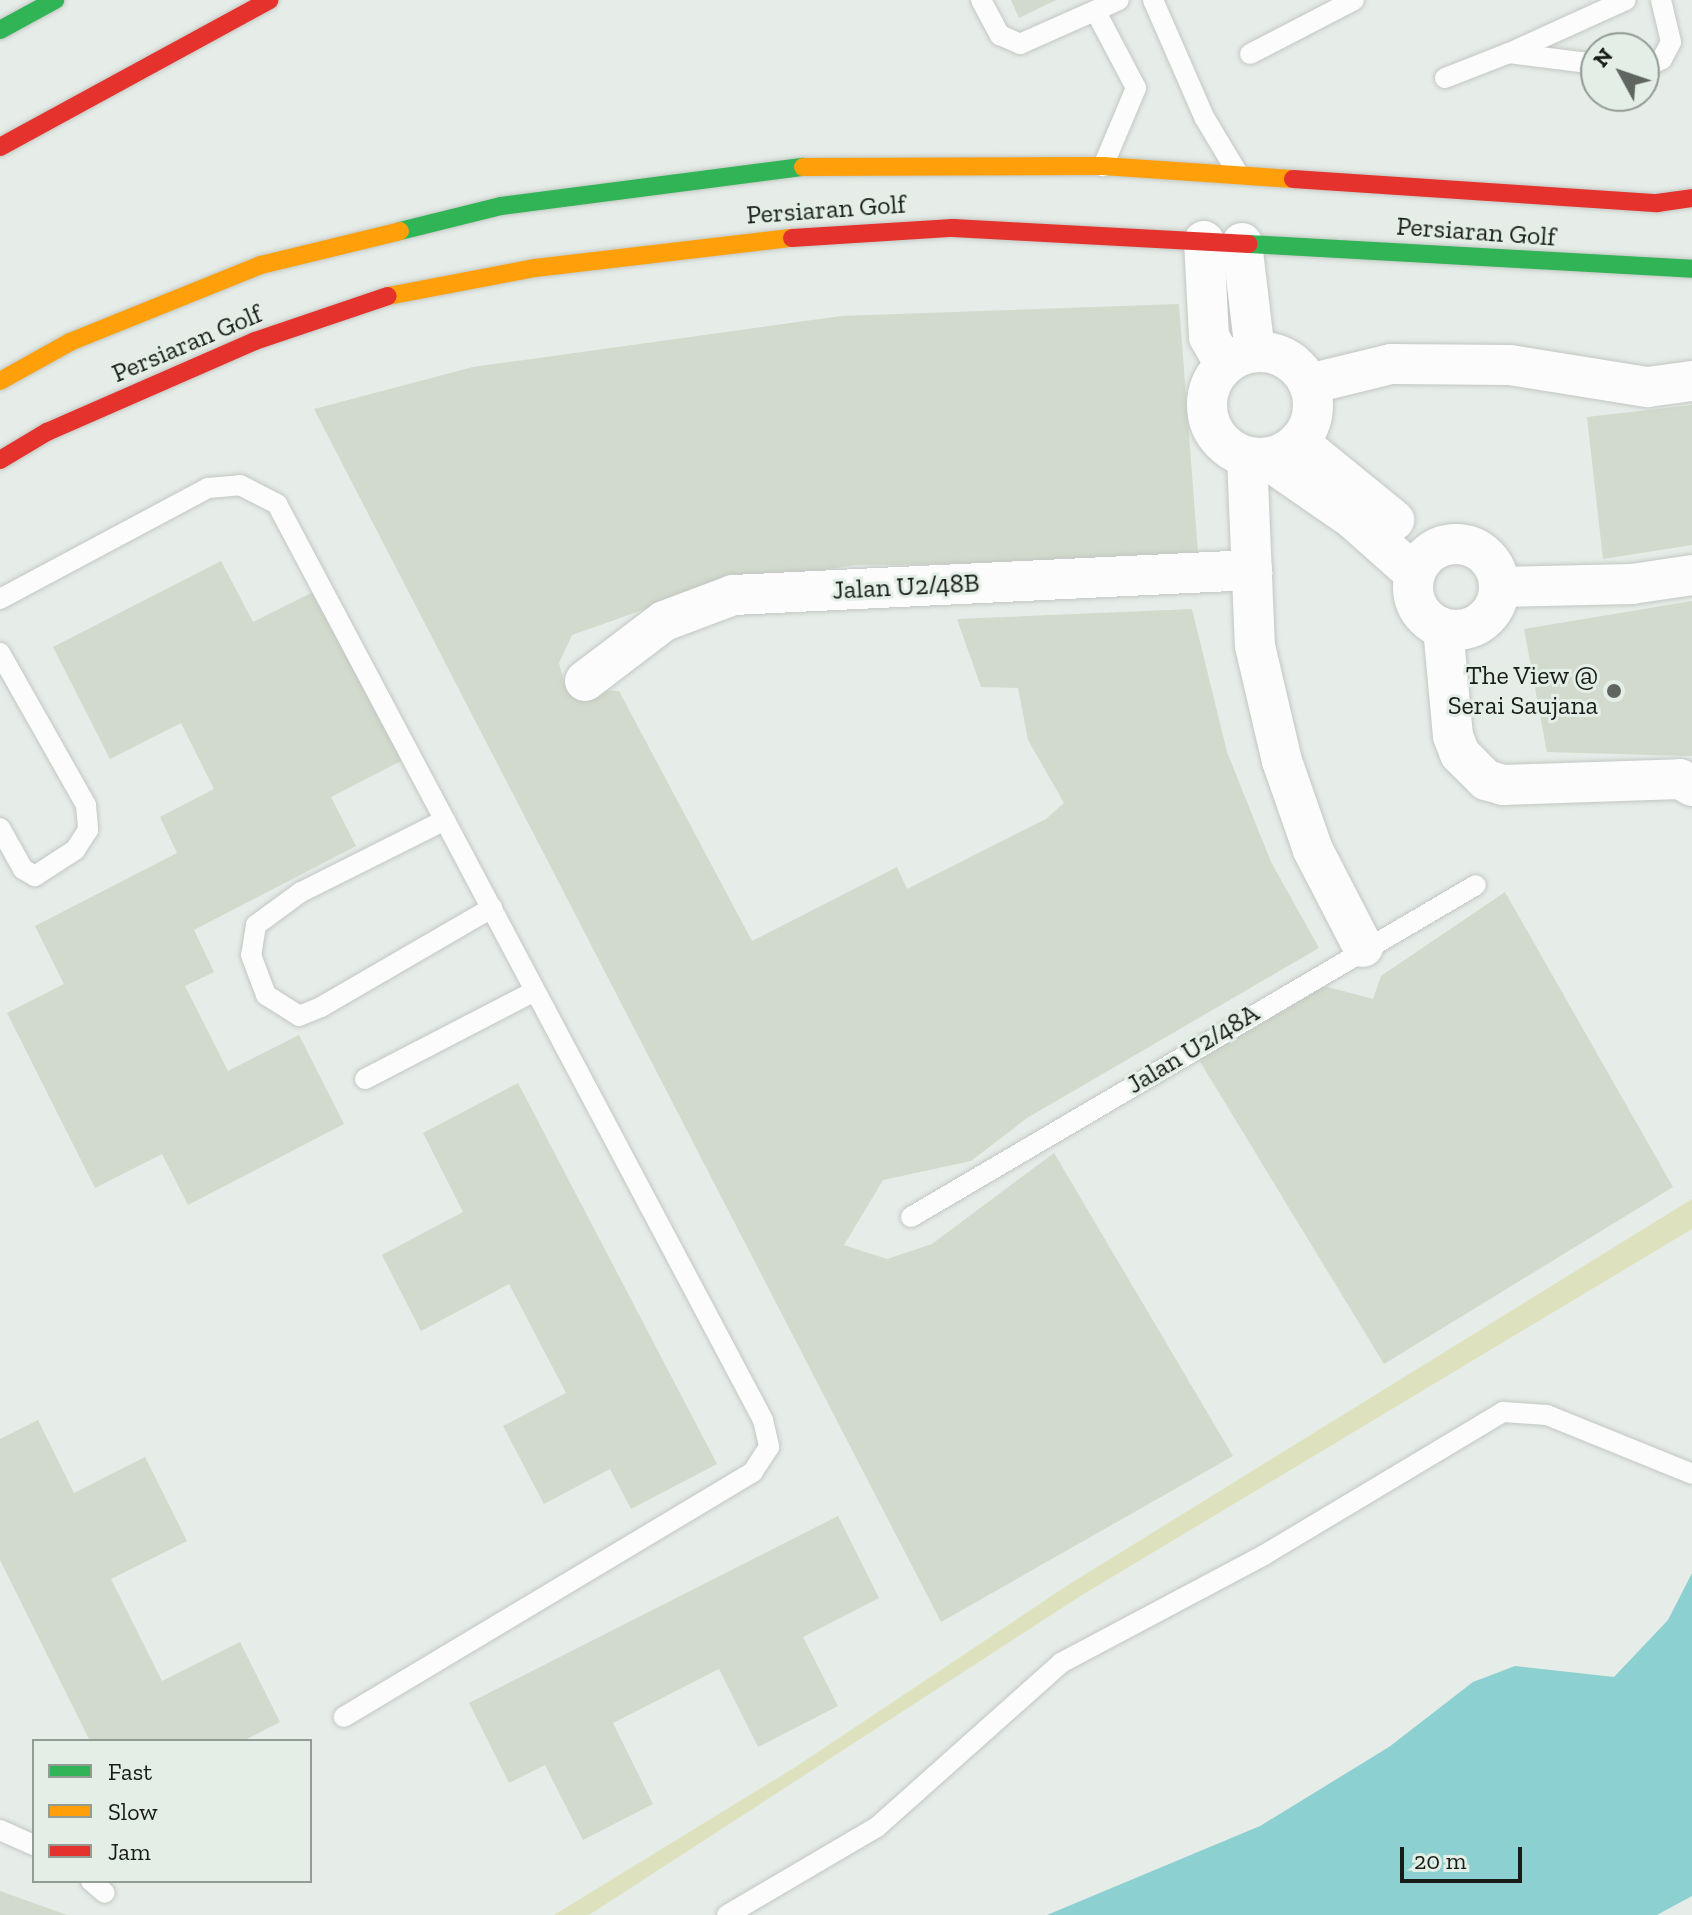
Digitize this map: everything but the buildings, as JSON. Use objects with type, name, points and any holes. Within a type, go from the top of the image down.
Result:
[{"type":"street","points":[[0,30],[55,0]]},
{"type":"street","points":[[0,147],[270,0]]},
{"type":"street","name":"Persiaran Golf","points":[[0,381],[70,342],[261,265],[500,215],[836,163],[1103,166],[1657,203],[1692,198]]},
{"type":"street","name":"Persiaran Golf","points":[[0,460],[47,432],[255,341],[388,296],[535,268],[742,241],[953,228],[1692,269]]},
{"type":"street","points":[[1223,242],[1240,358]]},
{"type":"street","points":[[513,246],[535,268]]},
{"type":"street","points":[[1363,947],[1313,850],[1282,761],[1255,646],[1252,570],[1270,453],[1312,415],[1309,384],[1288,359],[1240,358],[1208,393],[1210,426],[1270,453],[1422,564]]},
{"type":"street","points":[[1309,384],[1391,364],[1510,365],[1648,387],[1692,381]]},
{"type":"street","points":[[1500,587],[1482,551],[1455,543],[1422,564],[1415,601],[1443,628],[1453,736],[1460,754],[1486,780],[1503,785],[1680,779],[1692,786]]},
{"type":"street","name":"Jalan U2/48B","points":[[585,681],[664,621],[733,595],[1252,570]]},
{"type":"street","points":[[1500,587],[1632,584],[1692,575]]},
{"type":"street","points":[[1443,628],[1482,622],[1500,587]]},
{"type":"lane","points":[[981,0],[1000,35],[1020,44],[1119,0]]},
{"type":"lane","points":[[1153,0],[1204,117],[1240,176]]},
{"type":"lane","points":[[1250,54],[1354,0]]},
{"type":"lane","points":[[1445,78],[1626,0]]},
{"type":"lane","points":[[1660,60],[1671,42],[1661,0]]},
{"type":"lane","points":[[1096,12],[1136,88],[1103,166]]},
{"type":"lane","points":[[1509,53],[1580,62]]},
{"type":"lane","points":[[0,599],[208,488],[240,485],[277,504],[763,1420],[769,1447],[753,1472],[344,1717]]},
{"type":"lane","points":[[0,653],[86,805],[88,830],[75,850],[35,876],[23,869],[0,828]]},
{"type":"lane","points":[[445,820],[301,892],[256,925],[251,955],[266,995],[299,1016],[321,1007],[492,908]]},
{"type":"lane","name":"Jalan U2/48A","points":[[911,1217],[1363,947],[1476,885]]},
{"type":"lane","points":[[365,1079],[535,991]]},
{"type":"lane","points":[[727,1915],[877,1827],[1061,1663],[1264,1555],[1503,1412],[1547,1415],[1692,1474]]},
{"type":"lane","points":[[0,1830],[32,1844]]},
{"type":"green space","points":[[1692,1199],[1692,1229],[1082,1595],[589,1915],[554,1915],[794,1768],[1068,1585]]},
{"type":"water","points":[[1692,1573],[1692,1896],[1657,1915],[1047,1915],[1260,1826],[1389,1747],[1473,1682],[1515,1666],[1614,1677],[1668,1620]]},
{"type":"traffic: fast","points":[[0,30],[55,0]]},
{"type":"traffic: fast","points":[[400,231],[501,206],[803,167]]},
{"type":"traffic: fast","points":[[1249,244],[1692,269]]},
{"type":"traffic: slow","points":[[803,167],[1103,166],[1293,179]]},
{"type":"traffic: slow","points":[[0,381],[70,342],[261,265],[400,231]]},
{"type":"traffic: slow","points":[[388,296],[535,268],[792,238]]},
{"type":"traffic: jam","points":[[0,147],[270,0]]},
{"type":"traffic: jam","points":[[1293,179],[1657,203],[1692,198]]},
{"type":"traffic: jam","points":[[792,238],[953,228],[1249,244]]},
{"type":"traffic: jam","points":[[0,460],[47,432],[255,341],[388,296]]},
{"type":"place","name":"The View @ Serai Saujana","points":[[1614,691]]}]
